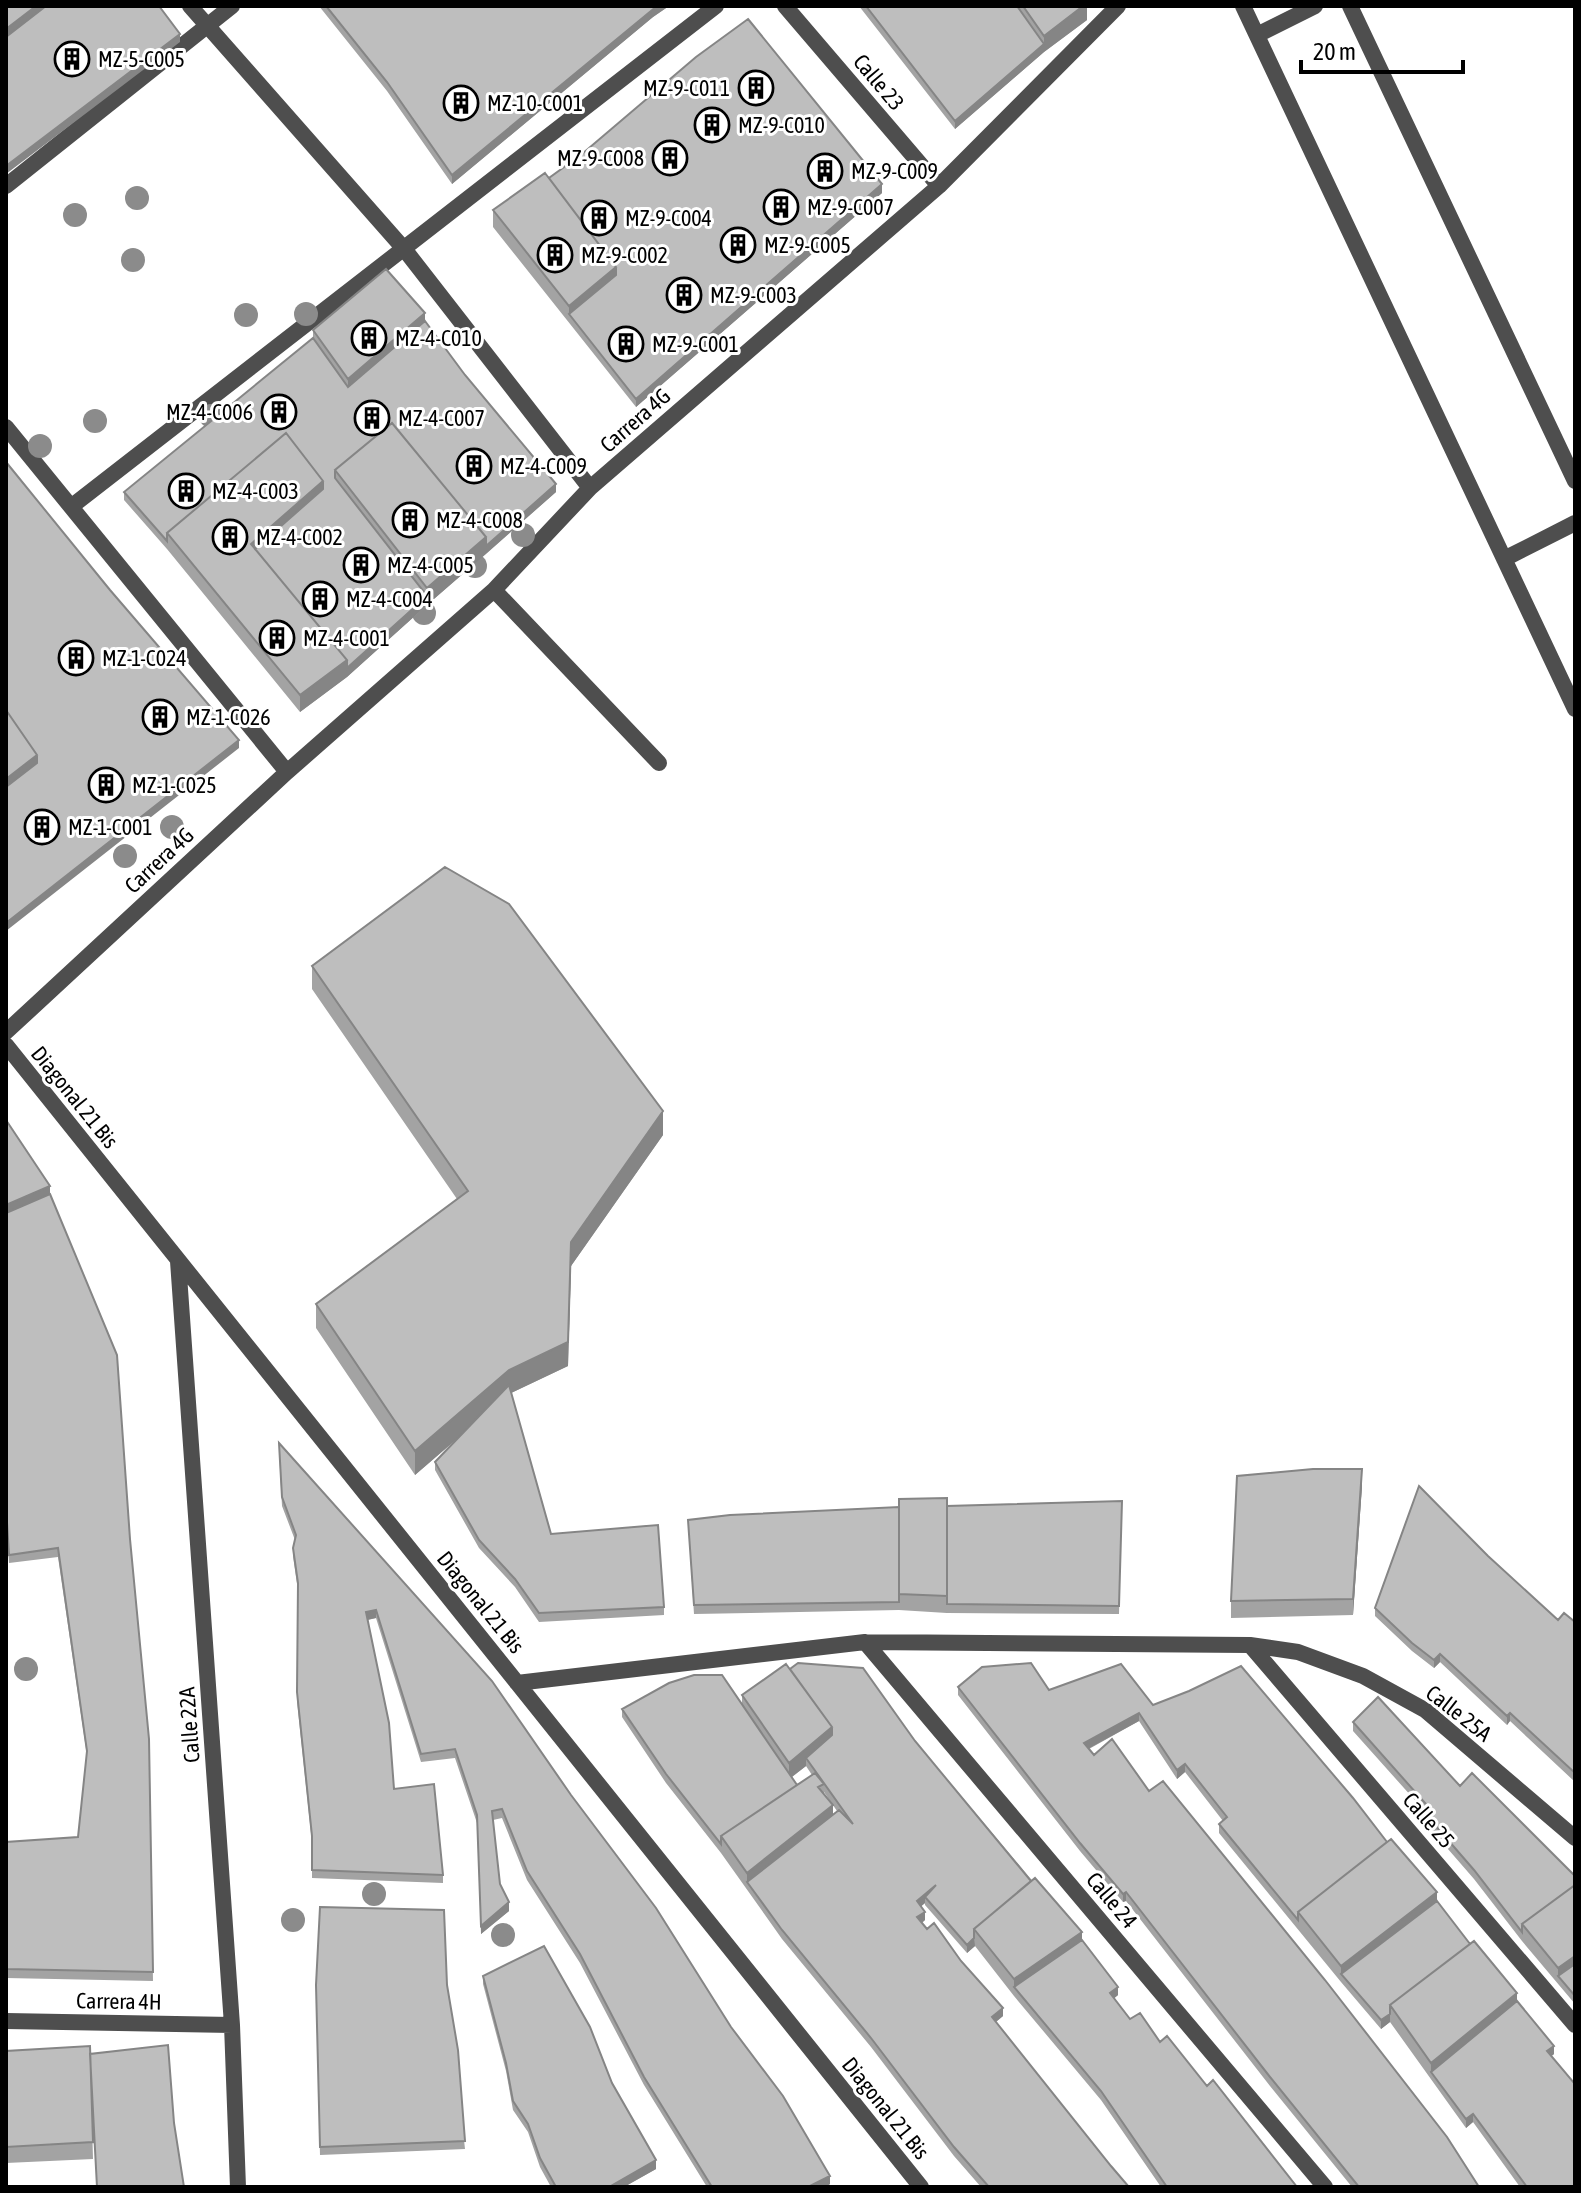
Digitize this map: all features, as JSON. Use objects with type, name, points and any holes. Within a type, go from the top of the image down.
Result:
[{"type":"street","points":[[190,6],[405,250],[590,488]]},
{"type":"street","points":[[6,186],[232,6]]},
{"type":"street","points":[[72,506],[716,6]]},
{"type":"street","name":"Calle 23","points":[[785,6],[939,186]]},
{"type":"street","points":[[1243,6],[1575,709]]},
{"type":"street","points":[[1257,35],[1315,6]]},
{"type":"street","points":[[1350,6],[1575,481]]},
{"type":"street","name":"Carrera 4G","points":[[6,1032],[287,772],[494,590],[590,488],[939,186],[1111,8]]},
{"type":"street","points":[[6,427],[287,772]]},
{"type":"street","points":[[1504,559],[1575,523]]},
{"type":"street","points":[[494,590],[659,763]]},
{"type":"street","name":"Diagonal 21 Bis","points":[[6,1045],[921,2187]]},
{"type":"street","name":"Calle 22A","points":[[178,1261],[232,2025],[238,2187]]},
{"type":"street","name":"Calle 25A","points":[[517,1683],[865,1642],[1250,1645],[1298,1652],[1363,1676],[1425,1710],[1575,1838]]},
{"type":"street","name":"Calle 24","points":[[865,1642],[1325,2187]]},
{"type":"street","name":"Calle 25","points":[[1250,1645],[1575,2025]]},
{"type":"street","name":"Carrera 4H","points":[[6,2021],[232,2025]]},
{"type":"building","points":[[6,6],[36,6],[6,29]]},
{"type":"building","points":[[46,6],[159,6],[180,34],[6,166],[6,37]]},
{"type":"building","points":[[326,6],[657,6],[452,175],[387,82]]},
{"type":"building","points":[[866,6],[1017,6],[1044,44],[955,121]]},
{"type":"building","points":[[1023,6],[1083,6],[1044,36]]},
{"type":"building","points":[[748,19],[882,184],[636,399],[569,314],[616,275],[616,267],[549,178],[582,154],[696,57]]},
{"type":"building","name":"MZ-9-C002","points":[[545,173],[616,267],[569,306],[493,210]]},
{"type":"building","name":"MZ-4-C010","points":[[386,269],[425,313],[348,379],[313,330]]},
{"type":"building","points":[[425,321],[465,375],[556,484],[486,546],[486,537],[392,423],[335,470],[335,478],[427,596],[347,668],[347,660],[255,549],[323,489],[323,481],[286,433],[167,533],[167,541],[124,492],[313,338],[348,387]]},
{"type":"building","name":"MZ-4-C008","points":[[392,423],[486,537],[427,588],[335,470]]},
{"type":"building","points":[[286,433],[323,481],[251,544],[347,660],[300,695],[167,533]]},
{"type":"building","points":[[6,462],[110,590],[239,740],[6,923],[6,787],[37,763],[37,755],[6,710]]},
{"type":"building","points":[[6,710],[37,755],[6,779]]},
{"type":"building","points":[[445,867],[509,904],[663,1111],[571,1242],[568,1342],[509,1370],[415,1451],[316,1304],[468,1191],[312,966]]},
{"type":"building","points":[[6,1120],[50,1186],[6,1205]]},
{"type":"building","points":[[50,1194],[117,1355],[149,1739],[153,1972],[6,1969],[6,1842],[78,1837],[87,1751],[58,1548],[9,1555],[6,1506],[6,1213]]},
{"type":"building","points":[[509,1385],[551,1534],[658,1525],[664,1607],[539,1613],[515,1579],[479,1540],[435,1462]]},
{"type":"building","points":[[279,1443],[492,1681],[571,1795],[656,1908],[731,2027],[783,2096],[830,2176],[808,2187],[712,2187],[644,2077],[580,1954],[527,1871],[502,1809],[492,1811],[500,1884],[509,1902],[481,1926],[477,1815],[455,1749],[421,1754],[376,1610],[366,1612],[389,1723],[394,1789],[434,1784],[443,1875],[312,1870],[312,1836],[297,1692],[298,1583],[293,1548],[296,1535],[282,1497]]},
{"type":"building","points":[[1313,1469],[1362,1469],[1353,1599],[1231,1601],[1237,1476]]},
{"type":"building","points":[[1419,1486],[1488,1556],[1558,1620],[1564,1613],[1575,1622],[1575,1773],[1440,1654],[1434,1660],[1375,1608]]},
{"type":"building","points":[[947,1498],[947,1596],[899,1594],[899,1499]]},
{"type":"building","points":[[1122,1501],[1119,1606],[947,1604],[947,1506]]},
{"type":"building","points":[[899,1507],[899,1602],[694,1605],[688,1520],[730,1515]]},
{"type":"building","points":[[798,1663],[863,1668],[915,1741],[1031,1881],[974,1929],[974,1938],[967,1945],[925,1897],[936,1885],[917,1901],[925,1912],[917,1917],[927,1929],[934,1923],[961,1961],[1003,2008],[992,2017],[1129,2187],[989,2187],[954,2147],[747,1882],[839,1810],[853,1824],[806,1758],[832,1735],[832,1727],[790,1669]]},
{"type":"building","points":[[1031,1663],[1049,1690],[1121,1664],[1153,1705],[1241,1666],[1387,1842],[1298,1912],[1298,1920],[1219,1824],[1227,1817],[1185,1764],[1177,1770],[1139,1713],[1084,1743],[1094,1755],[1112,1739],[1149,1791],[1163,1781],[1325,1980],[1447,2137],[1479,2187],[1359,2187],[1126,1892],[1123,1894],[1080,1843],[958,1687],[982,1667]]},
{"type":"building","points":[[786,1664],[832,1727],[789,1763],[742,1695]]},
{"type":"building","points":[[694,1675],[722,1675],[797,1785],[721,1836],[721,1844],[666,1774],[622,1709],[669,1683]]},
{"type":"building","points":[[1378,1697],[1460,1786],[1472,1773],[1575,1876],[1575,1885],[1522,1924],[1522,1932],[1428,1817],[1433,1812],[1353,1722]]},
{"type":"building","points":[[815,1773],[824,1784],[818,1787],[833,1805],[747,1873],[721,1836]]},
{"type":"building","points":[[1391,1839],[1437,1892],[1341,1966],[1298,1912]]},
{"type":"building","points":[[1035,1878],[1082,1932],[1014,1979],[974,1929]]},
{"type":"building","points":[[1575,1885],[1575,1956],[1558,1968],[1522,1924]]},
{"type":"building","points":[[1437,1901],[1470,1944],[1390,2005],[1390,2014],[1381,2020],[1341,1974]]},
{"type":"building","points":[[320,1907],[444,1910],[447,1985],[458,2050],[465,2141],[320,2147],[316,1985]]},
{"type":"building","points":[[1082,1940],[1118,1987],[1110,1993],[1130,2019],[1140,2013],[1160,2042],[1167,2036],[1207,2086],[1213,2080],[1297,2187],[1167,2187],[1101,2091],[1014,1987]]},
{"type":"building","points":[[1474,1941],[1517,1993],[1431,2063],[1390,2005]]},
{"type":"building","points":[[544,1946],[590,2027],[612,2083],[656,2160],[609,2187],[556,2187],[540,2158],[528,2124],[513,2101],[483,1976]]},
{"type":"building","points":[[1575,1964],[1575,1996],[1558,1976]]},
{"type":"building","points":[[1517,2001],[1554,2046],[1547,2051],[1575,2084],[1575,2187],[1527,2187],[1473,2114],[1466,2119],[1431,2072]]},
{"type":"building","points":[[168,2045],[174,2123],[184,2187],[97,2187],[90,2054]]},
{"type":"building","points":[[90,2046],[93,2142],[6,2147],[6,2051]]},
{"type":"place","name":"MZ-5-C005","points":[[72,59]]},
{"type":"place","name":"MZ-9-C011","points":[[756,88]]},
{"type":"place","name":"MZ-10-C001","points":[[461,103]]},
{"type":"place","name":"MZ-9-C010","points":[[712,125]]},
{"type":"place","name":"MZ-9-C008","points":[[670,158]]},
{"type":"place","name":"MZ-9-C009","points":[[825,171]]},
{"type":"place","name":"MZ-9-C007","points":[[781,207]]},
{"type":"place","name":"MZ-9-C004","points":[[599,218]]},
{"type":"place","name":"MZ-9-C005","points":[[738,245]]},
{"type":"place","name":"MZ-9-C002","points":[[555,255]]},
{"type":"place","name":"MZ-9-C003","points":[[684,295]]},
{"type":"place","name":"MZ-4-C010","points":[[369,338]]},
{"type":"place","name":"MZ-9-C001","points":[[626,344]]},
{"type":"place","name":"MZ-4-C006","points":[[279,412]]},
{"type":"place","name":"MZ-4-C007","points":[[372,418]]},
{"type":"place","name":"MZ-4-C009","points":[[474,466]]},
{"type":"place","name":"MZ-4-C003","points":[[186,491]]},
{"type":"place","name":"MZ-4-C008","points":[[410,520]]},
{"type":"place","name":"MZ-4-C002","points":[[230,537]]},
{"type":"place","name":"MZ-4-C005","points":[[361,565]]},
{"type":"place","name":"MZ-4-C004","points":[[320,599]]},
{"type":"place","name":"MZ-4-C001","points":[[277,638]]},
{"type":"place","name":"MZ-1-C024","points":[[76,658]]},
{"type":"place","name":"MZ-1-C026","points":[[160,717]]},
{"type":"place","name":"MZ-1-C025","points":[[106,785]]},
{"type":"place","name":"MZ-1-C001","points":[[42,827]]}]
